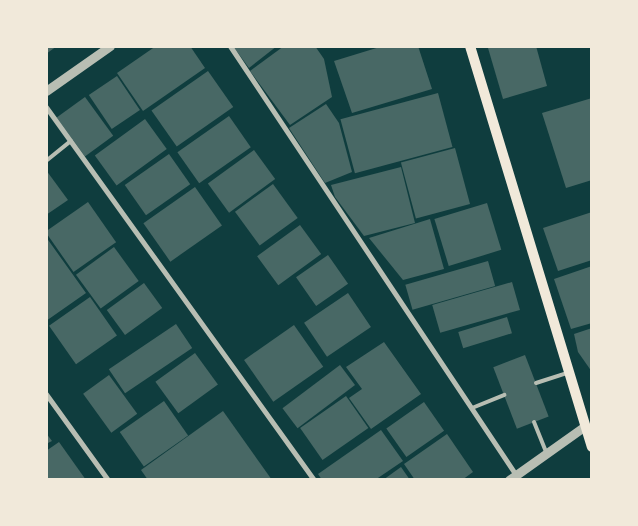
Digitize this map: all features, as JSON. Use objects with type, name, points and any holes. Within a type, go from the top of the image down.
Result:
[{"type":"main road","points":[[470,46],[569,372],[588,423],[592,447]]},
{"type":"street","points":[[46,91],[110,46]]},
{"type":"street","points":[[230,46],[472,408],[513,477],[588,423]]},
{"type":"street","points":[[46,106],[314,480]]},
{"type":"street","points":[[46,394],[108,480]]},
{"type":"lane","points":[[46,161],[71,141]]},
{"type":"lane","points":[[536,383],[569,372]]},
{"type":"lane","points":[[472,408],[504,395]]},
{"type":"lane","points":[[534,422],[546,453]]},
{"type":"building","points":[[46,46],[57,46],[46,54]]},
{"type":"building","points":[[156,46],[190,46],[205,68],[143,111],[117,73]]},
{"type":"building","points":[[233,46],[277,46],[249,68]]},
{"type":"building","points":[[284,46],[315,46],[324,59],[332,97],[290,125],[250,71]]},
{"type":"building","points":[[383,46],[418,46],[432,89],[352,113],[334,61]]},
{"type":"building","points":[[493,46],[536,46],[547,86],[503,99],[488,48]]},
{"type":"building","points":[[208,71],[233,107],[177,147],[151,111]]},
{"type":"building","points":[[117,76],[140,110],[112,129],[89,95]]},
{"type":"building","points":[[438,93],[452,147],[355,173],[340,119]]},
{"type":"building","points":[[85,97],[113,136],[85,156],[57,118]]},
{"type":"building","points":[[592,98],[592,180],[566,188],[542,113]]},
{"type":"building","points":[[326,104],[339,123],[352,172],[325,183],[289,128]]},
{"type":"building","points":[[229,116],[251,147],[199,183],[177,152]]},
{"type":"building","points":[[145,119],[167,149],[117,185],[95,155]]},
{"type":"building","points":[[455,148],[470,204],[416,219],[401,162]]},
{"type":"building","points":[[254,150],[275,179],[229,213],[208,184]]},
{"type":"building","points":[[169,154],[190,184],[146,215],[125,185]]},
{"type":"building","points":[[401,167],[415,223],[364,236],[335,197],[331,185]]},
{"type":"building","points":[[46,170],[68,200],[46,215]]},
{"type":"building","points":[[273,184],[298,218],[260,246],[235,212]]},
{"type":"building","points":[[195,187],[222,226],[170,262],[143,223]]},
{"type":"building","points":[[88,202],[116,242],[74,272],[46,231]]},
{"type":"building","points":[[487,203],[501,250],[449,266],[434,219]]},
{"type":"building","points":[[592,212],[592,260],[558,271],[543,228]]},
{"type":"building","points":[[430,219],[444,269],[403,280],[369,238]]},
{"type":"building","points":[[300,225],[321,254],[278,285],[257,256]]},
{"type":"building","points":[[46,237],[86,293],[46,321],[48,292]]},
{"type":"building","points":[[114,247],[139,281],[101,309],[76,275]]},
{"type":"building","points":[[328,255],[348,284],[316,306],[296,277]]},
{"type":"building","points":[[488,261],[495,286],[412,310],[405,285]]},
{"type":"building","points":[[592,266],[592,323],[571,329],[554,279]]},
{"type":"building","points":[[512,282],[520,310],[440,333],[432,305]]},
{"type":"building","points":[[144,283],[162,308],[125,335],[107,310]]},
{"type":"building","points":[[348,293],[371,327],[327,357],[304,323]]},
{"type":"building","points":[[90,297],[117,336],[76,364],[49,326]]},
{"type":"building","points":[[507,317],[512,333],[463,348],[458,332]]},
{"type":"building","points":[[176,324],[192,348],[125,393],[109,369]]},
{"type":"building","points":[[294,325],[323,367],[273,402],[244,360]]},
{"type":"building","points":[[592,328],[592,372],[578,352],[574,334]]},
{"type":"building","points":[[384,342],[421,394],[371,429],[349,398],[362,389],[346,367]]},
{"type":"building","points":[[195,353],[218,385],[178,413],[155,382]]},
{"type":"building","points":[[525,355],[549,417],[517,429],[493,367]]},
{"type":"building","points":[[340,365],[355,385],[298,428],[282,408]]},
{"type":"building","points":[[109,375],[137,414],[111,433],[83,394]]},
{"type":"building","points":[[346,396],[368,428],[322,460],[300,428]]},
{"type":"building","points":[[164,401],[188,435],[144,466],[120,432]]},
{"type":"building","points":[[424,402],[444,431],[406,457],[386,428]]},
{"type":"building","points":[[223,411],[272,480],[148,480],[141,470]]},
{"type":"building","points":[[381,430],[403,461],[375,480],[322,480],[318,474]]},
{"type":"building","points":[[46,433],[52,441],[46,444]]},
{"type":"building","points":[[447,434],[473,472],[462,480],[415,480],[404,464]]},
{"type":"building","points":[[59,442],[86,480],[46,480],[46,451]]},
{"type":"building","points":[[401,467],[410,480],[383,480]]}]
